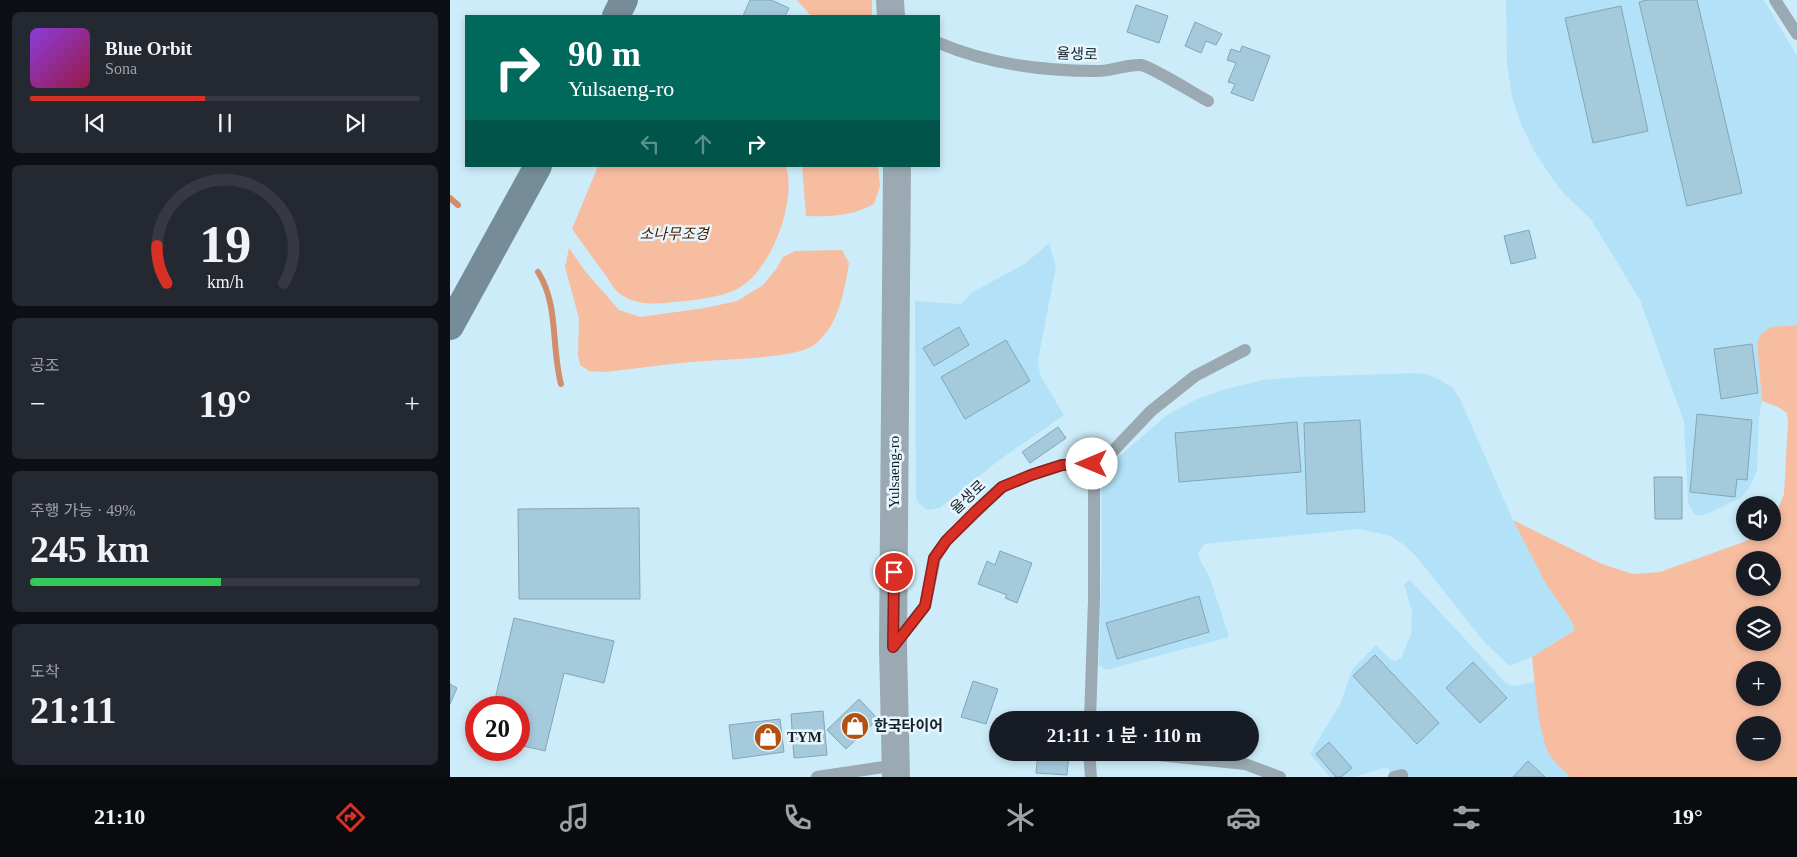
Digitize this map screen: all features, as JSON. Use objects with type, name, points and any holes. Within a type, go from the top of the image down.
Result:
[{"type":"main road","points":[[616,15],[624,0]]},
{"type":"main road","points":[[450,326],[537,167]]},
{"type":"street","points":[[890,0],[891,15]]},
{"type":"street","name":"Yulsaeng-ro","points":[[897,167],[893,647],[897,771]]},
{"type":"lane","points":[[1774,0],[1797,34]]},
{"type":"lane","name":"율생로","points":[[940,43],[962,52],[1002,63],[1058,70],[1098,72],[1141,65],[1208,101]]},
{"type":"lane","points":[[1090,711],[1094,600],[1094,463],[1113,451],[1151,411],[1196,376],[1245,350]]},
{"type":"lane","name":"율생로","points":[[893,647],[925,606],[934,558],[938,552],[946,541],[1002,487],[1062,465],[1094,463]]},
{"type":"lane","points":[[1090,761],[1091,777]]},
{"type":"lane","points":[[1216,761],[1245,764],[1280,777]]},
{"type":"lane","points":[[817,777],[897,771]]},
{"type":"shaded area","points":[[1506,0],[1764,0],[1797,56],[1797,325],[1771,327],[1757,342],[1762,401],[1759,417],[1757,471],[1748,490],[1742,496],[1736,496],[1736,500],[1707,514],[1699,516],[1694,514],[1688,503],[1684,422],[1640,300],[1590,218],[1564,194],[1534,151],[1521,124],[1512,97],[1507,64]]},
{"type":"shaded area","points":[[1049,243],[1056,267],[1038,360],[1040,375],[1064,415],[998,461],[940,508],[927,510],[917,502],[916,495],[915,301],[961,304],[971,293],[1026,263]]},
{"type":"shaded area","points":[[1416,373],[1429,375],[1442,381],[1453,388],[1459,397],[1513,520],[1547,584],[1571,620],[1575,630],[1532,657],[1510,666],[1485,643],[1416,556],[1403,544],[1390,536],[1360,529],[1204,544],[1198,554],[1210,578],[1229,637],[1106,670],[1099,665],[1102,546],[1101,482],[1105,470],[1114,461],[1167,415],[1197,399],[1229,388],[1264,380],[1298,377]]},
{"type":"shaded area","points":[[1410,580],[1505,682],[1513,686],[1535,682],[1543,733],[1549,752],[1555,762],[1570,777],[1391,777],[1388,767],[1353,777],[1330,777],[1310,754],[1341,702],[1352,670],[1376,645],[1391,660],[1396,661],[1401,658],[1411,634],[1412,611],[1404,584]]},
{"type":"green space","points":[[797,0],[872,0],[872,15],[810,15]]},
{"type":"green space","name":"소나무조경","points":[[598,167],[786,167],[788,198],[779,234],[771,251],[751,279],[739,288],[716,296],[654,304],[626,298],[616,290],[572,229]]},
{"type":"green space","points":[[802,167],[878,167],[880,186],[874,204],[858,211],[841,215],[806,216]]},
{"type":"green space","points":[[569,248],[585,271],[619,310],[640,317],[705,308],[737,301],[763,285],[777,268],[783,257],[795,251],[842,250],[849,263],[842,297],[835,318],[822,337],[814,345],[805,349],[793,353],[762,357],[692,362],[603,372],[589,371],[580,365],[578,355],[579,318],[565,267]]},
{"type":"green space","points":[[1797,325],[1797,777],[1570,777],[1553,760],[1545,744],[1532,657],[1575,630],[1571,620],[1546,584],[1513,520],[1602,564],[1633,574],[1660,572],[1746,541],[1781,541],[1781,501],[1784,494],[1788,423],[1787,413],[1778,407],[1762,401],[1757,342],[1762,333],[1771,327]]},
{"type":"building","points":[[750,0],[771,0],[789,8],[786,15],[743,15]]},
{"type":"building","points":[[1647,0],[1697,0],[1742,193],[1687,206],[1639,2]]},
{"type":"building","points":[[1136,5],[1168,16],[1159,43],[1127,32]]},
{"type":"building","points":[[1621,6],[1648,131],[1593,143],[1565,18]]},
{"type":"building","points":[[1195,22],[1222,34],[1216,45],[1206,41],[1201,53],[1185,46]]},
{"type":"building","points":[[1242,46],[1270,56],[1253,101],[1231,93],[1235,84],[1228,82],[1236,63],[1227,60],[1231,49],[1240,52]]},
{"type":"building","points":[[1529,230],[1536,258],[1511,264],[1504,236]]},
{"type":"building","points":[[959,327],[969,345],[934,366],[923,348]]},
{"type":"building","points":[[1006,340],[1030,381],[965,419],[941,377]]},
{"type":"building","points":[[1752,344],[1758,393],[1721,399],[1714,349]]},
{"type":"building","points":[[1697,414],[1752,420],[1747,480],[1737,479],[1735,497],[1690,492]]},
{"type":"building","points":[[1360,420],[1365,512],[1307,514],[1304,423]]},
{"type":"building","points":[[1297,422],[1301,472],[1179,482],[1175,433]]},
{"type":"building","points":[[1058,427],[1066,438],[1030,463],[1022,452]]},
{"type":"building","points":[[1654,477],[1682,477],[1682,519],[1655,519]]},
{"type":"building","points":[[639,508],[640,599],[519,599],[518,509]]},
{"type":"building","points":[[1000,551],[1032,563],[1017,603],[1005,598],[1007,595],[978,584],[987,561],[995,565]]},
{"type":"building","points":[[1199,596],[1209,632],[1117,659],[1106,623]]},
{"type":"building","points":[[514,618],[614,641],[604,683],[564,673],[545,751],[530,748],[530,696],[496,696]]},
{"type":"building","points":[[1375,655],[1439,723],[1417,744],[1353,676]]},
{"type":"building","points":[[1473,662],[1507,698],[1480,723],[1446,688]]},
{"type":"building","points":[[973,681],[998,689],[986,724],[961,717]]},
{"type":"building","points":[[450,684],[457,688],[450,704]]},
{"type":"building","points":[[859,699],[878,719],[846,749],[827,730]]},
{"type":"building","points":[[823,711],[827,755],[794,758],[791,714]]},
{"type":"building","points":[[780,719],[784,752],[733,759],[729,725]]},
{"type":"building","points":[[1329,742],[1352,768],[1341,777],[1336,777],[1316,754]]},
{"type":"building","points":[[1037,761],[1068,761],[1067,775],[1036,773]]},
{"type":"building","points":[[1528,761],[1545,777],[1513,777]]},
{"type":"waterway","points":[[450,198],[458,205]]},
{"type":"waterway","points":[[538,272],[545,285],[552,312],[561,384]]},
{"type":"place","name":"한국타이어","points":[[855,726]]},
{"type":"place","name":"TYM","points":[[768,737]]},
{"type":"route","points":[[894,572],[893,647],[925,606],[934,558],[946,541],[1002,487],[1062,465],[1092,464]]}]
